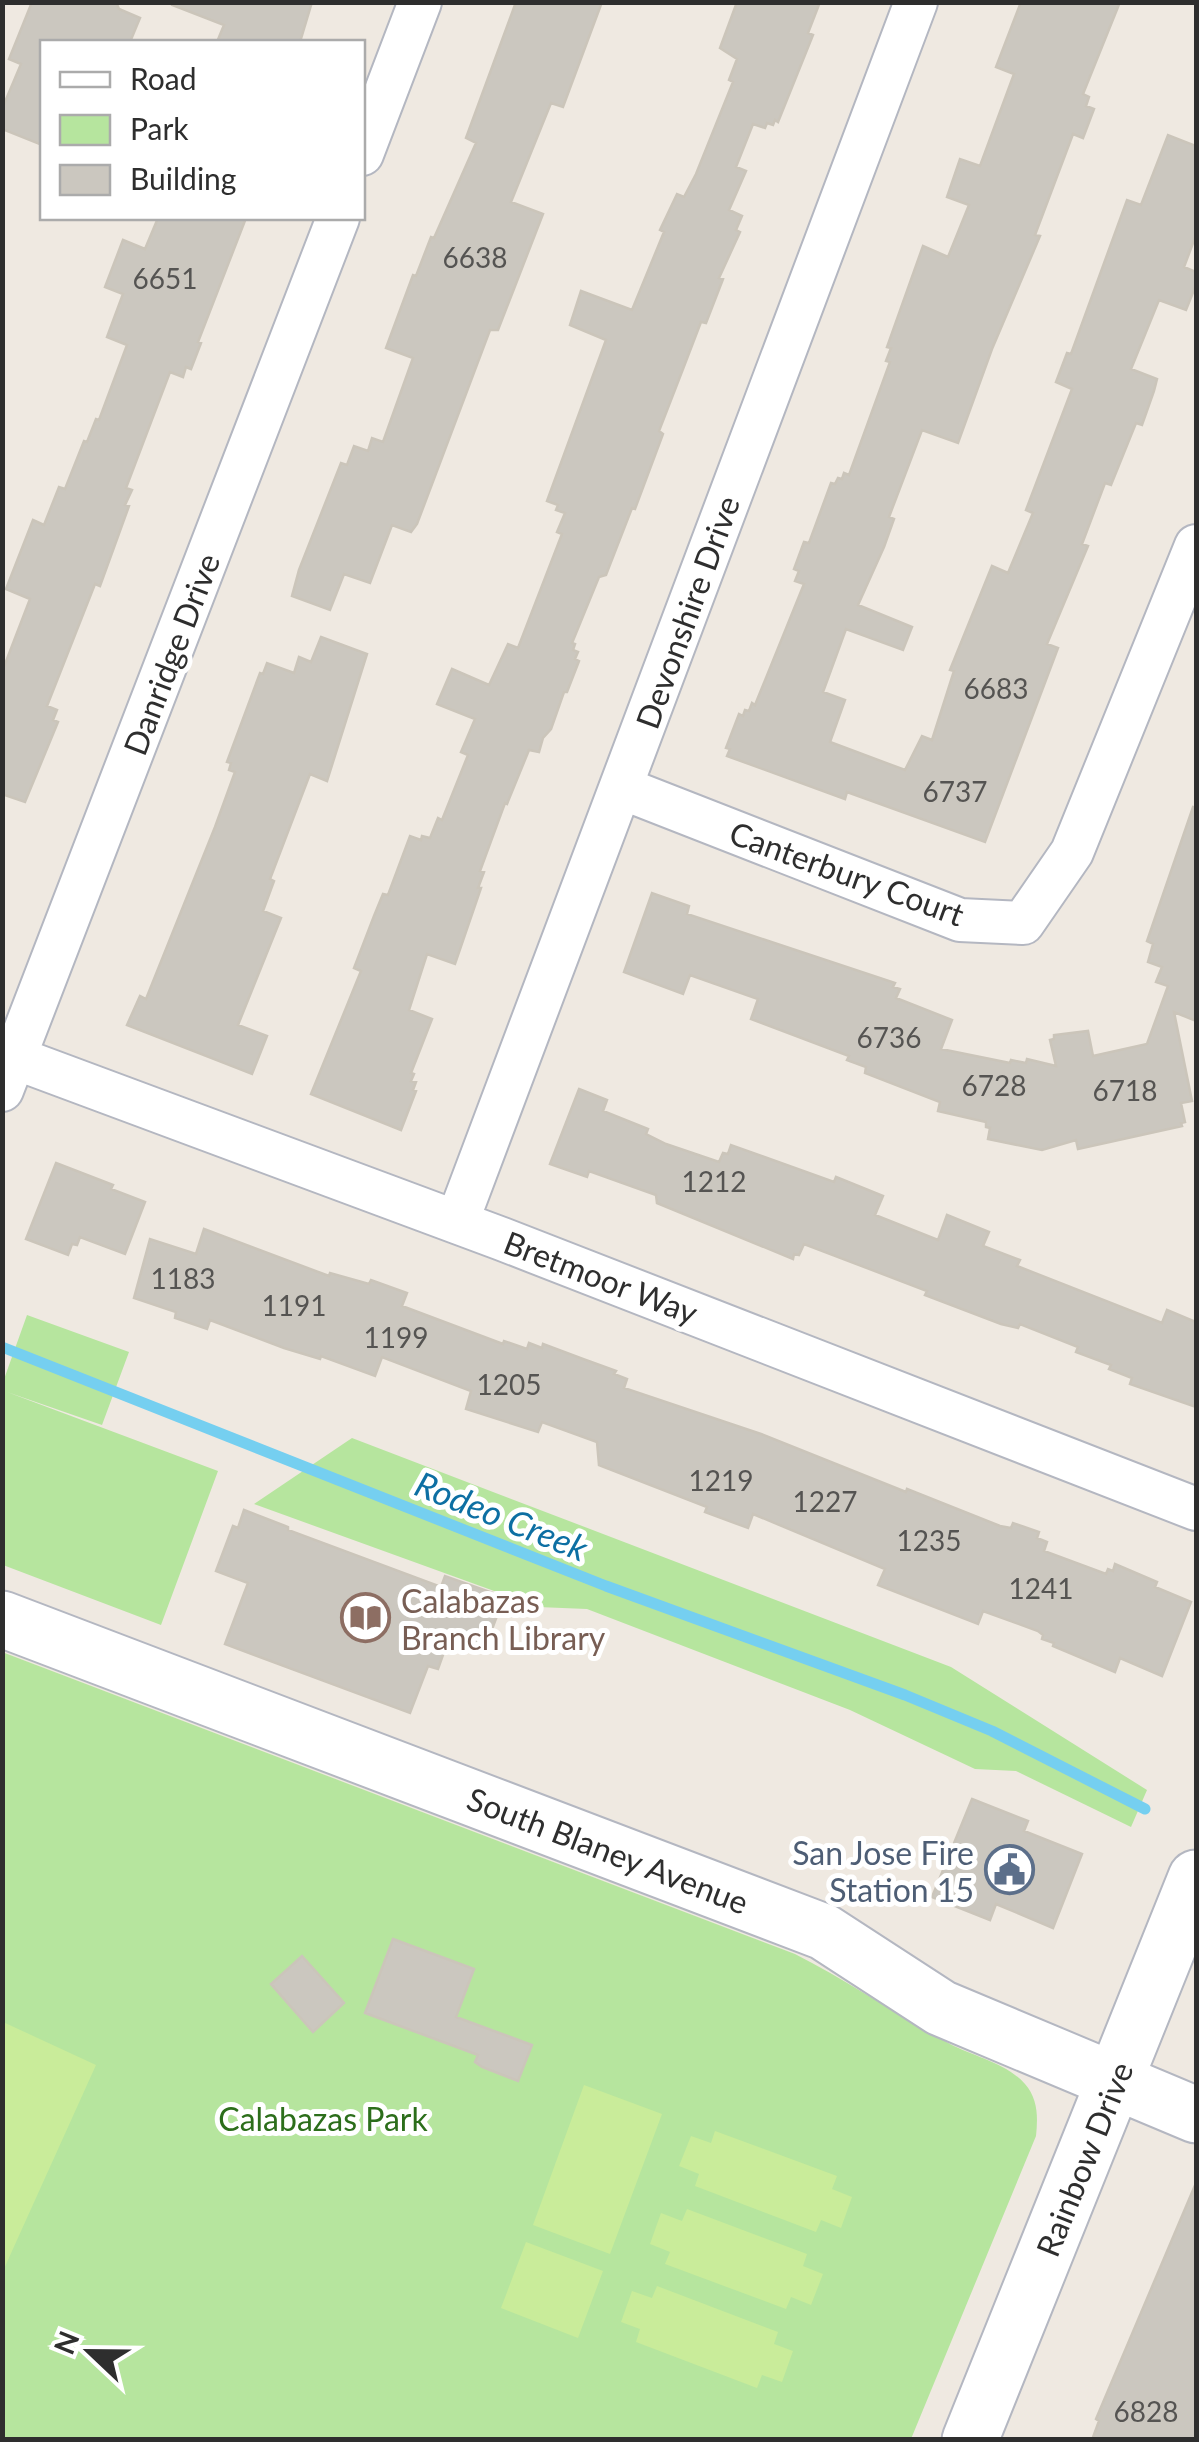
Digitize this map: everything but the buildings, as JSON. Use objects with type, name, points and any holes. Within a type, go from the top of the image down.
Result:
[{"type":"street","points":[[365,146],[420,2]]},
{"type":"street","name":"Devonshire Drive","points":[[458,1222],[916,2]]},
{"type":"street","name":"Danridge Drive","points":[[7,1067],[337,220]]},
{"type":"street","name":"Canterbury Court","points":[[622,788],[960,920],[1023,923],[1072,852],[1196,546]]},
{"type":"street","name":"Bretmoor Way","points":[[7,1067],[458,1222],[1196,1509]]},
{"type":"street","name":"South Blaney Avenue","points":[[2,1619],[824,1932],[941,2008],[1196,2115]]},
{"type":"street","name":"Rainbow Drive","points":[[970,2440],[1196,1878]]},
{"type":"green space","points":[[27,1315],[129,1352],[102,1425],[7,1392],[218,1471],[161,1625],[3,1565],[3,1382]]},
{"type":"green space","points":[[352,1438],[951,1667],[1147,1790],[1131,1827],[1016,1771],[975,1769],[850,1710],[587,1609],[538,1607],[254,1504]]},
{"type":"green space","name":"Calabazas Park","points":[[2,1652],[795,1954],[950,2044],[1018,2077],[1035,2102],[1036,2136],[911,2439],[3,2439]]},
{"type":"green space","points":[[3,2022],[96,2065],[3,2271]]},
{"type":"green space","points":[[584,2085],[662,2114],[610,2254],[533,2225]]},
{"type":"green space","points":[[715,2131],[837,2176],[832,2189],[852,2197],[841,2228],[821,2220],[816,2232],[695,2186],[699,2174],[679,2166],[691,2136],[711,2143]]},
{"type":"green space","points":[[687,2209],[807,2254],[803,2266],[823,2274],[811,2305],[791,2297],[786,2309],[665,2264],[670,2252],[650,2244],[661,2213],[682,2221]]},
{"type":"green space","points":[[526,2242],[603,2271],[578,2338],[501,2308]]},
{"type":"green space","points":[[657,2286],[778,2332],[774,2344],[793,2351],[782,2382],[762,2375],[757,2388],[636,2342],[640,2329],[621,2322],[632,2291],[652,2298]]},
{"type":"waterway","name":"Rodeo Creek","points":[[2,1347],[606,1586],[905,1695],[992,1731],[1145,1809]]},
{"type":"place","name":"Calabazas Branch Library","points":[[366,1618]]},
{"type":"place","name":"San Jose Fire Station 15","points":[[1009,1870]]}]
